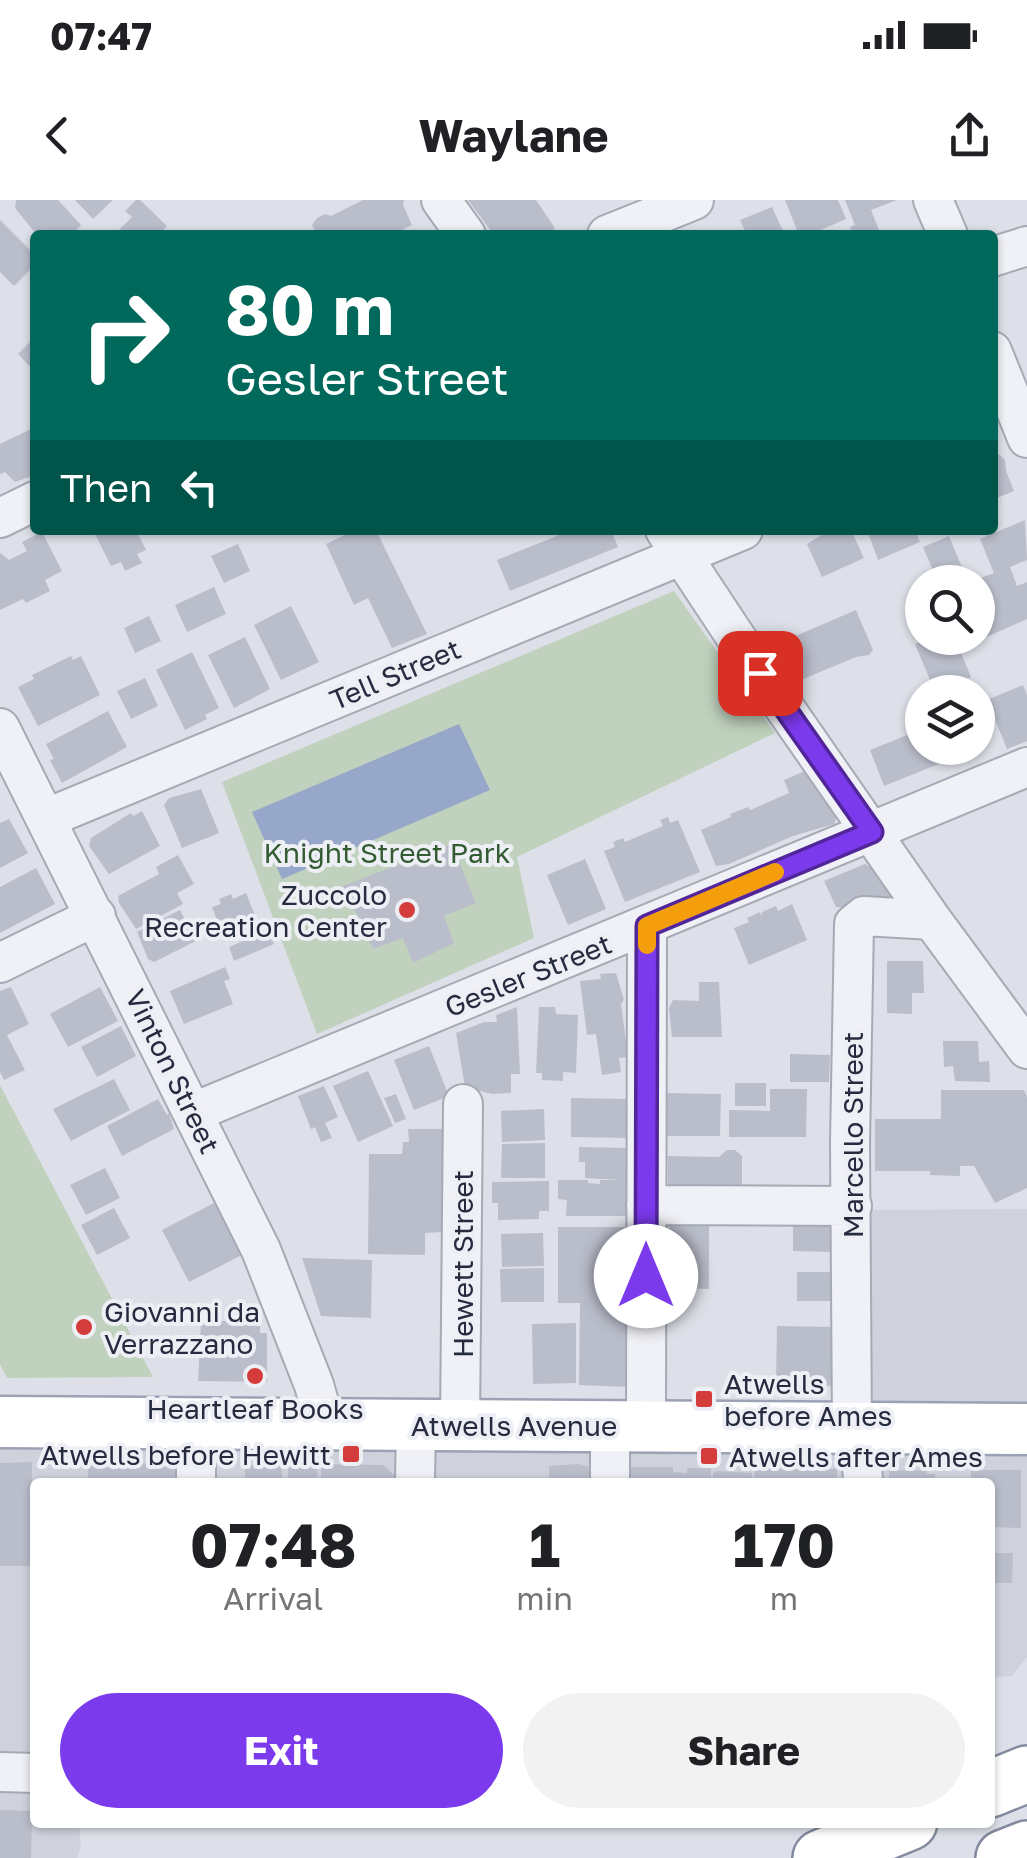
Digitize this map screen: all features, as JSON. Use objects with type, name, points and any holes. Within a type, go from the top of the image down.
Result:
[{"type":"highway","points":[[995,1788],[1027,1774]]},
{"type":"highway","points":[[821,1858],[894,1828]]},
{"type":"highway","points":[[1004,1858],[1027,1848]]},
{"type":"main road","name":"Atwells Avenue","points":[[0,1422],[1027,1429]]},
{"type":"street","points":[[441,200],[462,230]]},
{"type":"street","points":[[619,230],[694,200]]},
{"type":"street","points":[[934,200],[946,230]]},
{"type":"street","points":[[998,255],[1027,246]]},
{"type":"street","points":[[998,369],[1016,423]]},
{"type":"street","points":[[0,518],[30,503]]},
{"type":"street","name":"Tell Street","points":[[47,818],[674,542],[714,535]]},
{"type":"street","points":[[674,542],[740,645],[1027,1049]]},
{"type":"street","name":"Vinton Street","points":[[0,728],[261,1250],[314,1385],[325,1424]]},
{"type":"street","name":"Gesler Street","points":[[194,1112],[1027,767]]},
{"type":"street","points":[[0,963],[96,916]]},
{"type":"street","name":"Marcello Street","points":[[862,1478],[856,1427],[852,1206],[854,924],[864,916],[932,920]]},
{"type":"street","points":[[611,1478],[628,1426],[646,1205],[647,926]]},
{"type":"street","name":"Hewett Street","points":[[416,1478],[438,1424],[463,1104]]},
{"type":"street","points":[[646,1205],[852,1206]]},
{"type":"street","points":[[196,1421],[196,1478]]},
{"type":"street","points":[[0,1772],[30,1772]]},
{"type":"shaded area","points":[[1027,1209],[1027,1657],[1012,1676],[995,1677],[995,1478],[30,1478],[30,1828],[79,1828],[81,1847],[77,1858],[0,1858],[0,1413],[847,1417],[844,1210]]},
{"type":"green space","name":"Knight Street Park","points":[[674,591],[775,733],[517,857],[534,938],[317,1034],[222,782]]},
{"type":"green space","points":[[0,1085],[153,1377],[7,1378],[0,1364]]},
{"type":"water","points":[[459,724],[490,790],[282,879],[252,812]]},
{"type":"building","points":[[16,200],[58,200],[81,225],[76,230],[33,230],[15,208]]},
{"type":"building","points":[[75,200],[113,200],[93,219]]},
{"type":"building","points":[[140,200],[167,226],[163,230],[119,230],[132,217],[125,211]]},
{"type":"building","points":[[363,200],[404,200],[412,225],[402,230],[314,230],[312,225],[317,218],[331,216]]},
{"type":"building","points":[[468,200],[536,200],[555,228],[553,230],[490,230]]},
{"type":"building","points":[[785,200],[838,200],[846,219],[821,230],[797,230]]},
{"type":"building","points":[[845,200],[897,200],[871,210],[879,230],[851,230],[855,225]]},
{"type":"building","points":[[772,207],[783,230],[745,230],[740,220]]},
{"type":"building","points":[[0,220],[30,250],[30,270],[14,286],[0,272]]},
{"type":"building","points":[[30,342],[30,367],[18,354]]},
{"type":"building","points":[[30,429],[30,477],[15,482],[5,472],[0,474],[0,444]]},
{"type":"building","points":[[998,454],[1005,460],[1014,491],[998,498]]},
{"type":"building","points":[[1025,520],[1027,560],[1010,567],[1017,586],[1027,582],[1027,619],[995,633],[995,565],[991,565],[980,539],[998,535],[998,531]]},
{"type":"building","points":[[44,535],[62,571],[45,580],[50,591],[0,610],[0,553],[9,560],[27,551],[22,542]]},
{"type":"building","points":[[96,535],[138,535],[146,550],[137,554],[142,563],[125,571],[121,562],[111,566]]},
{"type":"building","points":[[345,535],[378,535],[427,634],[392,648],[368,598],[354,605],[326,544]]},
{"type":"building","points":[[560,535],[613,535],[618,547],[510,591],[497,560]]},
{"type":"building","points":[[822,535],[853,535],[864,558],[822,577],[807,544]]},
{"type":"building","points":[[869,535],[917,535],[920,542],[878,560]]},
{"type":"building","points":[[949,536],[961,565],[931,565],[923,547]]},
{"type":"building","points":[[238,544],[250,571],[224,583],[211,556]]},
{"type":"building","points":[[214,587],[226,614],[187,632],[175,605]]},
{"type":"building","points":[[291,606],[319,662],[281,680],[254,625]]},
{"type":"building","points":[[856,610],[873,650],[869,655],[796,682],[789,680],[781,662],[774,659],[772,646]]},
{"type":"building","points":[[149,616],[161,641],[135,653],[124,628]]},
{"type":"building","points":[[245,637],[270,689],[234,708],[208,655]]},
{"type":"building","points":[[192,652],[219,708],[185,730],[156,670]]},
{"type":"building","points":[[920,655],[962,655],[970,675],[928,675]]},
{"type":"building","points":[[71,656],[73,660],[81,656],[100,695],[38,726],[18,687],[34,679],[32,675]]},
{"type":"building","points":[[145,678],[158,706],[131,719],[117,691]]},
{"type":"building","points":[[1023,685],[1027,695],[1027,741],[1007,749],[995,720],[995,697]]},
{"type":"building","points":[[108,711],[127,747],[62,783],[46,744]]},
{"type":"building","points":[[905,736],[905,765],[936,765],[884,786],[870,750]]},
{"type":"building","points":[[805,771],[837,815],[834,824],[716,866],[701,830],[731,817],[730,814],[789,793],[784,780]]},
{"type":"building","points":[[201,789],[219,833],[182,848],[164,805],[169,798]]},
{"type":"building","points":[[142,811],[160,846],[109,874],[89,846],[91,838],[131,813],[133,816]]},
{"type":"building","points":[[668,817],[670,823],[678,820],[700,872],[625,902],[604,851],[615,847],[613,842],[623,838],[625,842],[663,826],[660,820]]},
{"type":"building","points":[[9,819],[28,853],[0,868],[0,823]]},
{"type":"building","name":"Zuccolo Recreation Center","points":[[452,844],[476,903],[444,916],[454,943],[413,963],[403,938],[373,949],[343,886]]},
{"type":"building","points":[[178,855],[194,884],[177,893],[183,904],[136,929],[118,896],[159,874],[156,867]]},
{"type":"building","points":[[585,859],[606,909],[568,925],[547,875]]},
{"type":"building","points":[[865,864],[895,901],[890,908],[836,907],[824,881]]},
{"type":"building","points":[[36,868],[55,904],[0,933],[0,887]]},
{"type":"building","points":[[246,893],[259,925],[224,939],[212,907],[231,894],[233,899]]},
{"type":"building","points":[[792,904],[807,940],[749,965],[734,928],[760,912],[762,917],[762,912],[776,906],[778,911]]},
{"type":"building","points":[[180,910],[196,941],[154,962],[148,959],[137,932]]},
{"type":"building","points":[[269,930],[274,944],[234,961],[229,947]]},
{"type":"building","points":[[887,961],[923,961],[924,993],[912,993],[912,1014],[887,1013]]},
{"type":"building","points":[[225,967],[230,979],[224,981],[233,1004],[184,1024],[170,991]]},
{"type":"building","points":[[616,973],[624,1000],[621,1004],[628,1057],[619,1058],[621,1072],[602,1075],[596,1034],[587,1035],[580,981]]},
{"type":"building","points":[[699,982],[719,982],[722,1037],[672,1037],[669,1008],[673,1000],[699,1001]]},
{"type":"building","points":[[11,987],[29,1024],[7,1035],[25,1070],[4,1080],[0,1072],[0,991]]},
{"type":"building","points":[[100,987],[118,1021],[68,1047],[50,1014]]},
{"type":"building","points":[[517,1007],[520,1074],[511,1074],[511,1093],[492,1094],[465,1087],[456,1033],[484,1022],[497,1022],[496,1015]]},
{"type":"building","points":[[539,1007],[555,1007],[556,1014],[578,1015],[576,1073],[563,1072],[563,1081],[542,1080],[542,1073],[536,1073]]},
{"type":"building","points":[[121,1026],[136,1056],[97,1077],[81,1047]]},
{"type":"building","points":[[943,1041],[978,1041],[979,1062],[989,1061],[990,1082],[955,1081],[953,1066],[944,1067]]},
{"type":"building","points":[[429,1046],[449,1096],[414,1110],[394,1060]]},
{"type":"building","points":[[790,1054],[830,1055],[829,1082],[790,1082]]},
{"type":"building","points":[[368,1071],[393,1126],[358,1142],[333,1086]]},
{"type":"building","points":[[114,1079],[130,1110],[71,1141],[53,1109]]},
{"type":"building","points":[[735,1083],[766,1083],[766,1106],[735,1106]]},
{"type":"building","points":[[324,1086],[338,1117],[325,1123],[332,1138],[321,1142],[315,1127],[311,1129],[298,1096]]},
{"type":"building","points":[[770,1089],[807,1089],[806,1137],[729,1137],[729,1110],[770,1111]]},
{"type":"building","points":[[941,1090],[1024,1090],[1027,1188],[995,1203],[974,1166],[960,1166],[960,1176],[930,1175],[930,1171],[875,1171],[875,1119],[941,1119]]},
{"type":"building","points":[[664,1093],[721,1094],[720,1136],[664,1136]]},
{"type":"building","points":[[396,1094],[406,1119],[395,1123],[384,1098]]},
{"type":"building","points":[[571,1098],[627,1099],[627,1138],[571,1137]]},
{"type":"building","points":[[158,1099],[169,1113],[174,1129],[122,1156],[107,1126]]},
{"type":"building","points":[[544,1109],[545,1140],[502,1142],[501,1111]]},
{"type":"building","points":[[408,1129],[445,1129],[443,1232],[425,1233],[425,1255],[368,1254],[369,1154],[402,1154],[403,1142],[409,1142]]},
{"type":"building","points":[[545,1143],[545,1178],[501,1178],[502,1144]]},
{"type":"building","points":[[579,1147],[629,1148],[629,1216],[566,1216],[567,1200],[558,1199],[558,1180],[600,1184],[600,1180],[620,1180],[585,1178],[585,1162],[579,1162]]},
{"type":"building","points":[[727,1150],[742,1156],[742,1192],[668,1191],[668,1156],[719,1157]]},
{"type":"building","points":[[105,1168],[120,1198],[86,1215],[70,1185]]},
{"type":"building","points":[[549,1181],[549,1211],[539,1211],[539,1219],[498,1220],[498,1203],[492,1203],[492,1182]]},
{"type":"building","points":[[214,1203],[242,1255],[189,1282],[162,1230]]},
{"type":"building","points":[[114,1208],[130,1238],[97,1255],[81,1225]]},
{"type":"building","points":[[793,1217],[834,1218],[834,1252],[793,1251]]},
{"type":"building","points":[[669,1221],[709,1221],[709,1289],[668,1288]]},
{"type":"building","points":[[558,1227],[628,1227],[629,1387],[579,1385],[580,1303],[558,1303]]},
{"type":"building","points":[[543,1233],[544,1266],[502,1267],[501,1234]]},
{"type":"building","points":[[302,1258],[372,1260],[371,1318],[321,1316]]},
{"type":"building","points":[[544,1268],[544,1302],[501,1302],[500,1269]]},
{"type":"building","points":[[797,1272],[833,1272],[833,1301],[797,1301]]},
{"type":"building","points":[[201,1321],[260,1321],[260,1333],[267,1333],[267,1382],[198,1381]]},
{"type":"building","points":[[576,1323],[576,1383],[533,1384],[532,1324]]},
{"type":"building","points":[[777,1326],[833,1327],[833,1386],[776,1383]]},
{"type":"building","points":[[88,1456],[134,1457],[133,1463],[188,1464],[188,1478],[88,1478]]},
{"type":"building","points":[[32,1462],[30,1566],[0,1566],[0,1463]]},
{"type":"building","points":[[288,1462],[318,1463],[317,1478],[288,1478]]},
{"type":"building","points":[[321,1464],[384,1465],[397,1478],[321,1478]]},
{"type":"building","points":[[578,1464],[593,1468],[593,1478],[549,1478],[549,1466]]},
{"type":"building","points":[[245,1465],[282,1466],[282,1478],[245,1478]]},
{"type":"building","points":[[630,1467],[673,1467],[673,1472],[686,1473],[688,1468],[711,1468],[711,1478],[630,1478]]},
{"type":"building","points":[[755,1468],[837,1469],[837,1478],[754,1478]]},
{"type":"building","points":[[926,1470],[935,1478],[889,1478],[889,1471]]},
{"type":"building","points":[[971,1470],[1021,1470],[1021,1528],[995,1527],[995,1478],[971,1478]]},
{"type":"building","points":[[713,1473],[752,1473],[752,1478],[713,1478]]},
{"type":"building","points":[[995,1553],[1013,1553],[1012,1583],[995,1583]]},
{"type":"building","points":[[0,1810],[30,1811],[31,1858],[0,1858]]},
{"type":"slow traffic","points":[[647,945],[647,926],[775,872]]},
{"type":"place","name":"Zuccolo Recreation Center","points":[[407,910]]},
{"type":"place","name":"Giovanni da Verrazzano","points":[[84,1327]]},
{"type":"place","name":"Heartleaf Books","points":[[255,1376]]},
{"type":"place","name":"Atwells before Ames","points":[[704,1399]]},
{"type":"place","name":"Atwells before Hewitt","points":[[351,1454]]},
{"type":"place","name":"Atwells after Ames","points":[[709,1456]]},
{"type":"route","points":[[646,1276],[647,926],[872,832],[760,673]]}]
